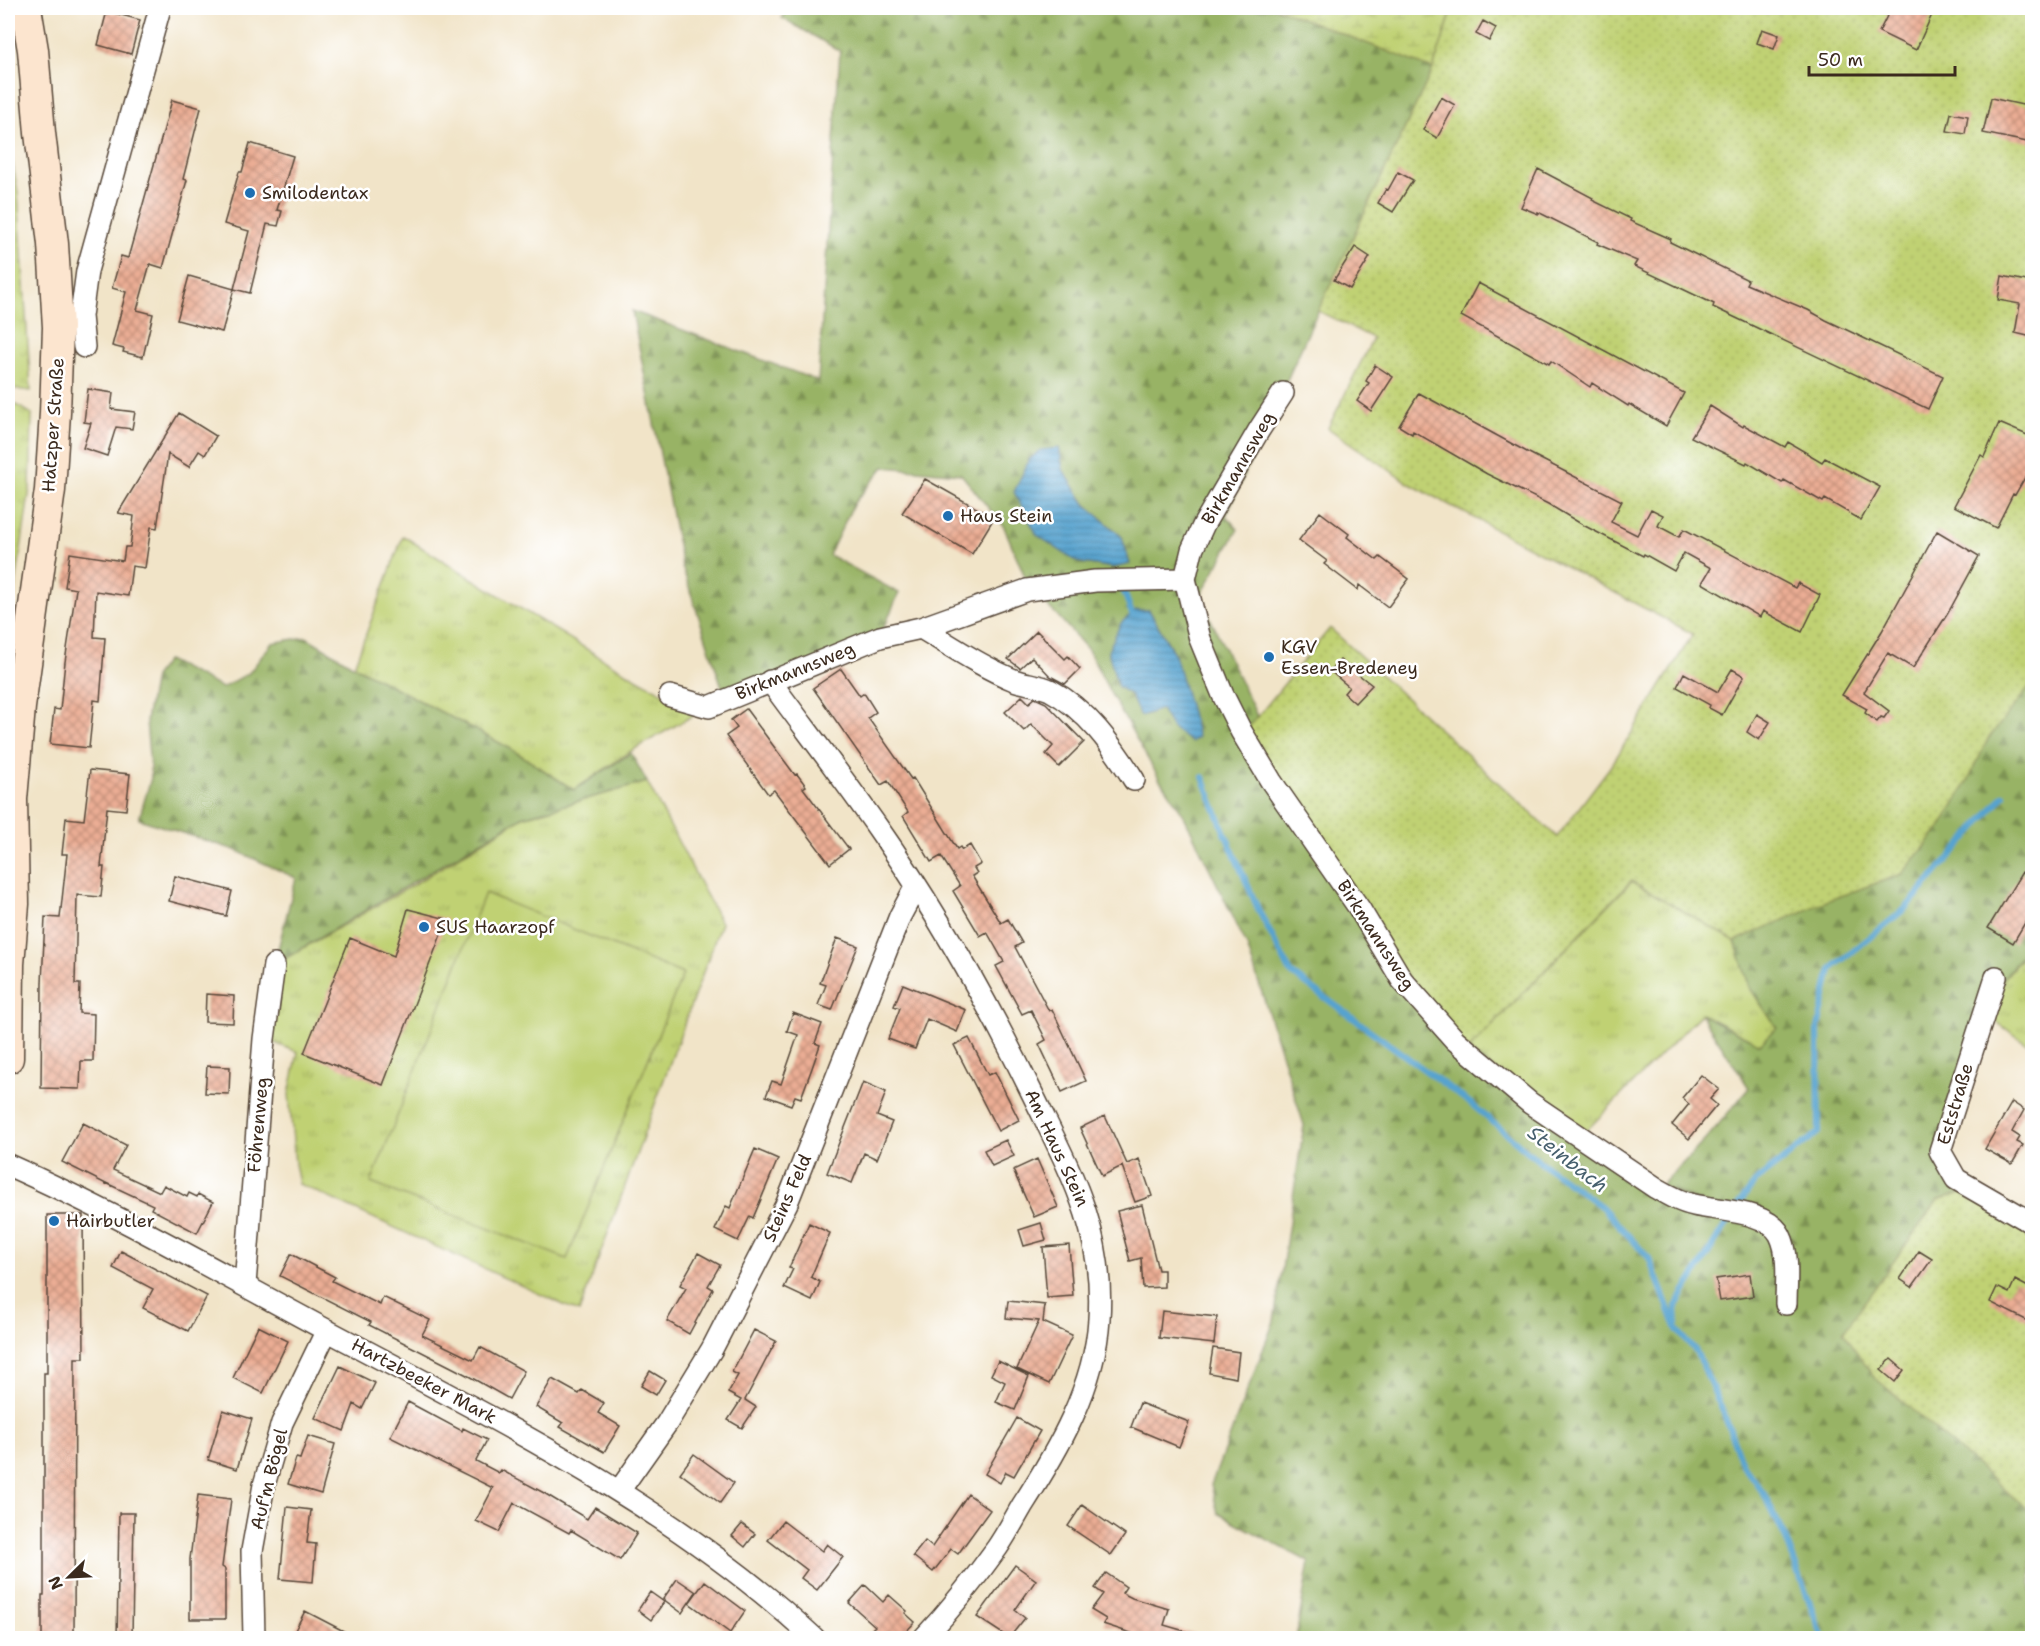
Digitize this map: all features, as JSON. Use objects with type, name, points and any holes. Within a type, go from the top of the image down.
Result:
[{"type":"main road","name":"Hatzper Straße","points":[[8,1058],[9,964],[14,904],[10,805],[20,706],[50,490],[56,413],[58,327],[53,244],[33,50],[26,8]]},
{"type":"main road","name":"Hatzper Straße","points":[[33,50],[37,8]]},
{"type":"street","points":[[84,346],[81,316],[87,271],[110,159],[160,8]]},
{"type":"street","name":"Birkmannsweg","points":[[1282,393],[1204,524],[1192,550],[1185,579],[1200,639],[1222,695],[1241,731],[1271,781],[1359,908],[1402,980],[1455,1040],[1530,1103],[1656,1188],[1673,1198],[1693,1205],[1739,1212],[1758,1218],[1771,1226],[1779,1235],[1784,1253],[1787,1270],[1786,1304]]},
{"type":"street","name":"Birkmannsweg","points":[[670,696],[709,707],[880,637],[921,628],[1027,591],[1095,581],[1185,579]]},
{"type":"street","points":[[921,628],[969,657],[1014,680],[1049,690],[1079,711],[1117,752],[1134,780]]},
{"type":"street","name":"Am Haus Stein","points":[[770,681],[878,828],[963,962],[1010,1048],[1079,1189],[1099,1261],[1101,1290],[1096,1346],[1084,1390],[1072,1418],[1041,1476],[998,1547],[924,1638]]},
{"type":"street","name":"Steins Feld","points":[[619,1491],[667,1423],[712,1349],[787,1203],[900,916],[916,886]]},
{"type":"street","name":"Föhrenweg","points":[[244,1285],[264,1039],[274,965]]},
{"type":"street","name":"Eststraße","points":[[1996,977],[1940,1151],[1956,1179],[2032,1223]]},
{"type":"street","name":"Hartzbeeker Mark","points":[[8,1165],[244,1285],[477,1409],[619,1491],[698,1543],[749,1581],[804,1635]]},
{"type":"street","name":"Auf'm Bögel","points":[[254,1638],[252,1551],[264,1485],[282,1423],[327,1330]]},
{"type":"green space","points":[[786,8],[1277,8],[1433,69],[1318,311],[1226,516],[1238,529],[1200,597],[1257,716],[1245,732],[1454,1040],[1659,1187],[1795,1241],[1661,1186],[1707,1138],[1749,1088],[1701,1014],[1760,1044],[1777,1028],[1750,988],[1735,941],[1829,900],[1902,874],[1938,831],[1967,783],[1988,739],[2032,681],[2032,943],[1978,1009],[1939,1151],[1977,1189],[2029,1509],[2032,1513],[2032,1638],[1296,1638],[1309,1562],[1218,1513],[1211,1485],[1274,1321],[1304,1125],[1247,946],[1182,812],[1160,780],[1088,650],[1057,615],[1031,591],[1004,527],[961,474],[884,467],[854,503],[829,555],[899,593],[880,636],[726,699],[682,566],[632,311],[818,381],[840,51],[782,18]],"holes":[[[1059,448],[1063,470],[1085,504],[1122,537],[1114,568],[1077,562]],[[1149,610],[1175,655],[1140,715],[1130,693]]]},
{"type":"green space","points":[[1276,8],[1453,8],[1433,69]]},
{"type":"green space","points":[[1453,8],[2032,8],[2032,684],[1988,739],[1967,783],[1938,831],[1902,874],[1829,900],[1735,941],[1631,881],[1468,1050],[1403,979],[1245,732],[1330,628],[1557,837],[1613,763],[1693,634],[1410,484],[1328,428],[1373,338],[1318,311],[1433,69]]},
{"type":"green space","points":[[8,140],[18,192],[31,391],[8,388]]},
{"type":"green space","points":[[8,400],[32,414],[30,488],[9,630],[18,638],[8,691]]},
{"type":"green space","points":[[403,536],[606,661],[670,697],[708,707],[631,751],[574,790],[511,749],[354,666]]},
{"type":"green space","points":[[306,637],[354,666],[511,749],[574,790],[631,753],[647,782],[522,817],[274,965],[296,878],[235,850],[139,819],[151,778],[146,721],[154,677],[167,660],[222,688],[249,673],[272,643]]},
{"type":"green space","points":[[647,782],[721,923],[579,1312],[299,1184],[289,1094],[298,1052],[267,1040],[274,965],[416,883],[523,817]]},
{"type":"green space","points":[[1632,881],[1735,941],[1750,988],[1777,1028],[1760,1044],[1701,1014],[1582,1135],[1468,1050]]},
{"type":"green space","points":[[485,893],[683,974],[567,1259],[371,1183]]},
{"type":"green space","points":[[2029,949],[2032,949],[2032,1047],[1978,1009]]},
{"type":"green space","points":[[1977,1189],[2032,1224],[2032,1513],[1873,1376],[1843,1332],[1938,1200]]},
{"type":"water","points":[[1059,448],[1063,470],[1085,504],[1122,537],[1130,564],[1114,568],[1077,562],[1037,535],[1014,492],[1029,460],[1041,450]]},
{"type":"water","points":[[1136,610],[1149,610],[1175,655],[1198,737],[1191,742],[1172,728],[1161,709],[1140,716],[1130,694],[1118,687],[1108,651],[1121,623]]},
{"type":"building","points":[[1891,8],[1935,8],[1916,50],[1879,32]]},
{"type":"building","points":[[107,11],[140,20],[131,54],[98,45]]},
{"type":"building","points":[[1483,21],[1496,28],[1489,41],[1476,34]]},
{"type":"building","points":[[1762,29],[1779,35],[1774,49],[1757,43]]},
{"type":"building","points":[[1441,97],[1455,105],[1437,138],[1423,130]]},
{"type":"building","points":[[1991,98],[2032,107],[2032,143],[1983,133]]},
{"type":"building","points":[[172,100],[201,108],[183,179],[187,180],[163,268],[150,264],[137,310],[153,314],[143,357],[123,352],[124,349],[112,346],[126,292],[112,288],[121,256],[128,258]]},
{"type":"building","points":[[1951,113],[1968,116],[1965,134],[1947,131]]},
{"type":"building","points":[[250,143],[293,156],[277,210],[282,211],[278,226],[267,224],[250,293],[234,289],[249,231],[224,224]]},
{"type":"building","points":[[1538,169],[1631,219],[1630,221],[1671,239],[1670,242],[1748,280],[1746,284],[1808,310],[1943,376],[1928,409],[1713,307],[1714,304],[1634,266],[1637,261],[1597,244],[1598,242],[1538,212],[1538,214],[1521,207]]},
{"type":"building","points":[[1398,172],[1413,180],[1393,212],[1378,203]]},
{"type":"building","points":[[1355,247],[1370,257],[1350,289],[1334,280]]},
{"type":"building","points":[[189,276],[234,289],[222,332],[177,320]]},
{"type":"building","points":[[2002,276],[2032,282],[2032,337],[2015,333],[2020,304],[1998,300]]},
{"type":"building","points":[[1478,283],[1684,393],[1666,426],[1592,383],[1590,387],[1551,361],[1549,364],[1461,316]]},
{"type":"building","points":[[1375,365],[1393,377],[1371,411],[1357,401],[1369,383],[1366,381]]},
{"type":"building","points":[[88,389],[113,393],[111,409],[135,412],[132,429],[116,427],[107,456],[83,448],[91,423],[84,422]]},
{"type":"building","points":[[1419,393],[1622,501],[1611,522],[1637,535],[1651,509],[1663,515],[1658,526],[1679,537],[1684,529],[1795,588],[1798,583],[1820,595],[1802,632],[1763,611],[1760,617],[1702,583],[1711,568],[1684,553],[1674,571],[1487,474],[1413,431],[1412,434],[1399,426]]},
{"type":"building","points":[[1710,406],[1743,427],[1744,425],[1785,447],[1788,442],[1822,462],[1825,458],[1880,487],[1861,520],[1825,499],[1823,502],[1784,480],[1782,483],[1747,462],[1746,464],[1691,437]]},
{"type":"building","points":[[179,413],[216,436],[205,455],[199,451],[189,467],[168,454],[157,528],[151,527],[145,568],[132,566],[128,596],[96,591],[94,637],[105,638],[100,701],[94,700],[89,748],[50,744],[54,709],[60,710],[76,589],[65,587],[70,553],[123,561],[125,547],[130,547],[134,516],[118,513]]},
{"type":"building","points":[[1999,423],[2032,437],[2032,465],[2015,495],[2013,494],[1996,528],[1954,506],[1981,455],[1984,457]]},
{"type":"building","name":"Haus Stein","points":[[925,479],[994,518],[972,554],[902,513]]},
{"type":"building","points":[[1320,512],[1349,534],[1347,537],[1377,560],[1380,557],[1409,579],[1388,607],[1359,585],[1358,590],[1324,564],[1327,561],[1299,540]]},
{"type":"building","points":[[1937,531],[1979,556],[1948,613],[1913,668],[1888,653],[1864,692],[1889,711],[1877,722],[1865,713],[1867,709],[1842,695],[1882,631]]},
{"type":"building","points":[[1037,631],[1065,659],[1068,656],[1080,669],[1065,684],[1050,676],[1032,657],[1020,668],[1008,659]]},
{"type":"building","points":[[1340,660],[1372,685],[1355,703],[1344,693],[1349,687],[1330,671]]},
{"type":"building","points":[[841,669],[860,696],[864,693],[876,712],[868,718],[911,779],[913,778],[957,849],[960,847],[962,850],[970,845],[981,864],[974,868],[977,873],[972,876],[1001,923],[1008,919],[1022,943],[1015,947],[1049,1011],[1052,1009],[1086,1081],[1062,1092],[1039,1044],[1046,1040],[1031,1010],[1022,1014],[996,966],[1004,962],[987,932],[980,936],[953,891],[960,886],[941,856],[931,862],[903,816],[908,812],[888,781],[881,785],[813,688]]},
{"type":"building","points":[[1732,669],[1744,676],[1722,715],[1709,708],[1710,705],[1677,687],[1684,673],[1718,692]]},
{"type":"building","points":[[1022,696],[1029,703],[1035,698],[1046,703],[1084,742],[1059,767],[1046,754],[1053,746],[1031,724],[1024,731],[1005,712]]},
{"type":"building","points":[[746,709],[795,775],[797,774],[806,786],[803,788],[849,849],[830,864],[774,790],[768,794],[726,736],[737,728],[731,720]]},
{"type":"building","points":[[1757,714],[1770,722],[1759,740],[1747,732]]},
{"type":"building","points":[[90,770],[130,774],[126,810],[107,808],[101,867],[104,867],[101,897],[77,895],[75,984],[80,984],[79,1013],[94,1014],[93,1061],[81,1061],[80,1089],[41,1088],[45,917],[60,918],[67,854],[62,854],[66,818],[84,820]]},
{"type":"building","points":[[2022,872],[2032,879],[2032,893],[2027,903],[2032,906],[2032,911],[2013,943],[1988,928]]},
{"type":"building","points":[[175,876],[232,891],[226,916],[169,901]]},
{"type":"building","points":[[408,909],[447,919],[383,1085],[304,1053],[350,938],[394,956]]},
{"type":"building","points":[[837,938],[858,946],[832,1010],[818,1005],[826,985],[820,983]]},
{"type":"building","points":[[903,984],[966,1010],[957,1032],[927,1019],[915,1049],[888,1039],[900,1008],[894,1006]]},
{"type":"building","points":[[206,994],[234,996],[233,1023],[205,1022]]},
{"type":"building","points":[[793,1013],[822,1024],[815,1043],[820,1045],[801,1098],[795,1096],[791,1105],[766,1096],[772,1081],[781,1084],[798,1035],[787,1031]]},
{"type":"building","points":[[969,1038],[988,1075],[995,1072],[1019,1120],[998,1131],[954,1045]]},
{"type":"building","points":[[207,1066],[230,1067],[229,1094],[205,1093]]},
{"type":"building","points":[[1701,1075],[1719,1089],[1710,1099],[1717,1105],[1689,1139],[1672,1125],[1689,1104],[1682,1098]]},
{"type":"building","points":[[863,1082],[886,1092],[877,1116],[892,1122],[877,1159],[864,1153],[852,1183],[827,1173]]},
{"type":"building","points":[[2012,1102],[2024,1110],[2012,1132],[2020,1137],[2017,1142],[2023,1145],[2012,1164],[1985,1149]]},
{"type":"building","points":[[1105,1116],[1127,1164],[1139,1159],[1152,1196],[1135,1202],[1122,1166],[1102,1176],[1080,1128]]},
{"type":"building","points":[[83,1123],[126,1145],[113,1170],[160,1192],[164,1185],[187,1197],[189,1193],[197,1197],[198,1194],[213,1202],[197,1233],[151,1209],[153,1205],[62,1162]]},
{"type":"building","points":[[1006,1140],[1014,1156],[992,1166],[984,1150]]},
{"type":"building","points":[[755,1149],[778,1159],[753,1218],[750,1216],[738,1241],[715,1230],[726,1206],[730,1208]]},
{"type":"building","points":[[1037,1159],[1058,1207],[1034,1217],[1013,1170]]},
{"type":"building","points":[[1142,1205],[1158,1270],[1164,1270],[1164,1287],[1143,1288],[1141,1258],[1130,1261],[1117,1211]]},
{"type":"building","points":[[47,1215],[83,1215],[84,1358],[75,1358],[74,1638],[42,1638],[44,1373],[47,1373]]},
{"type":"building","points":[[809,1223],[830,1233],[811,1277],[820,1282],[812,1301],[784,1288],[793,1269],[789,1268]]},
{"type":"building","points":[[1041,1223],[1046,1240],[1024,1246],[1019,1230]]},
{"type":"building","points":[[1069,1245],[1073,1296],[1047,1298],[1043,1247]]},
{"type":"building","points":[[121,1251],[207,1296],[188,1331],[143,1308],[153,1289],[113,1268]]},
{"type":"building","points":[[1919,1251],[1932,1259],[1912,1287],[1900,1279]]},
{"type":"building","points":[[698,1253],[720,1265],[708,1286],[713,1289],[689,1334],[667,1321],[686,1288],[680,1285]]},
{"type":"building","points":[[291,1254],[335,1277],[332,1281],[380,1305],[383,1297],[430,1320],[422,1335],[473,1360],[480,1347],[524,1371],[509,1399],[369,1325],[371,1322],[280,1276]]},
{"type":"building","points":[[1750,1274],[1753,1296],[1720,1301],[1716,1279]]},
{"type":"building","points":[[2015,1280],[2032,1289],[2032,1323],[1990,1302],[1997,1287],[2009,1293]]},
{"type":"building","points":[[1008,1301],[1045,1305],[1043,1322],[1072,1335],[1049,1384],[1017,1369],[1039,1321],[1006,1318]]},
{"type":"building","points":[[1162,1311],[1217,1317],[1214,1344],[1159,1338]]},
{"type":"building","points":[[258,1326],[288,1341],[263,1393],[233,1378]]},
{"type":"building","points":[[754,1330],[776,1341],[745,1400],[756,1407],[742,1428],[728,1420],[741,1400],[728,1393],[738,1375],[732,1372]]},
{"type":"building","points":[[1213,1348],[1239,1352],[1236,1378],[1209,1373]]},
{"type":"building","points":[[1891,1359],[1904,1370],[1895,1382],[1881,1370]]},
{"type":"building","points":[[998,1361],[1029,1376],[1015,1410],[996,1402],[1005,1382],[991,1375]]},
{"type":"building","points":[[340,1366],[375,1383],[362,1409],[354,1404],[344,1431],[315,1418]]},
{"type":"building","points":[[650,1371],[665,1380],[656,1395],[641,1386]]},
{"type":"building","points":[[552,1379],[579,1394],[582,1390],[604,1403],[598,1413],[620,1426],[604,1452],[560,1427],[563,1423],[536,1407]]},
{"type":"building","points":[[408,1402],[462,1431],[463,1428],[487,1440],[476,1461],[499,1473],[501,1470],[587,1519],[595,1507],[637,1533],[620,1560],[571,1530],[569,1533],[514,1503],[499,1532],[476,1521],[493,1488],[390,1437]]},
{"type":"building","points":[[1140,1403],[1189,1422],[1179,1447],[1131,1427]]},
{"type":"building","points":[[223,1410],[252,1419],[237,1469],[208,1460]]},
{"type":"building","points":[[1017,1418],[1040,1431],[1014,1476],[1006,1472],[1000,1483],[985,1474]]},
{"type":"building","points":[[308,1436],[335,1444],[321,1494],[288,1484],[296,1458],[300,1459]]},
{"type":"building","points":[[694,1454],[734,1483],[720,1503],[680,1473]]},
{"type":"building","points":[[968,1494],[990,1510],[958,1554],[951,1549],[933,1572],[913,1556],[925,1541],[932,1547]]},
{"type":"building","points":[[198,1495],[231,1499],[222,1567],[225,1569],[225,1619],[190,1619],[190,1559]]},
{"type":"building","points":[[1082,1505],[1125,1535],[1111,1555],[1068,1526]]},
{"type":"building","points":[[287,1507],[311,1510],[307,1543],[316,1544],[313,1582],[280,1579]]},
{"type":"building","points":[[119,1513],[134,1513],[132,1638],[117,1638]]},
{"type":"building","points":[[783,1521],[822,1551],[827,1544],[843,1557],[817,1590],[801,1578],[807,1570],[768,1540]]},
{"type":"building","points":[[742,1524],[755,1534],[745,1547],[732,1536]]},
{"type":"building","points":[[1015,1565],[1036,1580],[1015,1610],[1025,1618],[1009,1638],[977,1617]]},
{"type":"building","points":[[1106,1573],[1126,1587],[1122,1593],[1169,1609],[1164,1625],[1195,1634],[1194,1638],[1146,1638],[1103,1624],[1106,1619],[1091,1610],[1103,1594],[1095,1588]]},
{"type":"building","points":[[677,1579],[696,1592],[682,1613],[663,1599]]},
{"type":"building","points":[[705,1581],[745,1611],[730,1633],[689,1603]]},
{"type":"building","points":[[865,1585],[883,1602],[889,1595],[907,1611],[905,1613],[915,1622],[900,1638],[883,1638],[872,1629],[875,1626],[849,1603]]},
{"type":"building","points":[[650,1592],[664,1602],[651,1620],[638,1610]]},
{"type":"building","points":[[305,1611],[357,1638],[291,1638]]},
{"type":"waterway","points":[[1123,589],[1132,614]]},
{"type":"waterway","name":"Steinbach","points":[[1203,777],[1259,911],[1291,973],[1470,1103],[1540,1162],[1602,1207],[1649,1258],[1677,1330],[1696,1351],[1724,1414],[1742,1464],[1764,1494],[1785,1537],[1823,1638]]},
{"type":"waterway","points":[[1677,1324],[1676,1306],[1737,1206],[1757,1180],[1819,1132],[1818,1028],[1831,969],[1906,908],[2004,795]]},
{"type":"place","name":"Smilodentax","points":[[250,193]]},
{"type":"place","name":"Haus Stein","points":[[948,516]]},
{"type":"place","name":"KGV Essen-Bredeney","points":[[1269,657]]},
{"type":"place","name":"SUS Haarzopf","points":[[424,927]]},
{"type":"place","name":"Hairbutler","points":[[54,1221]]}]
